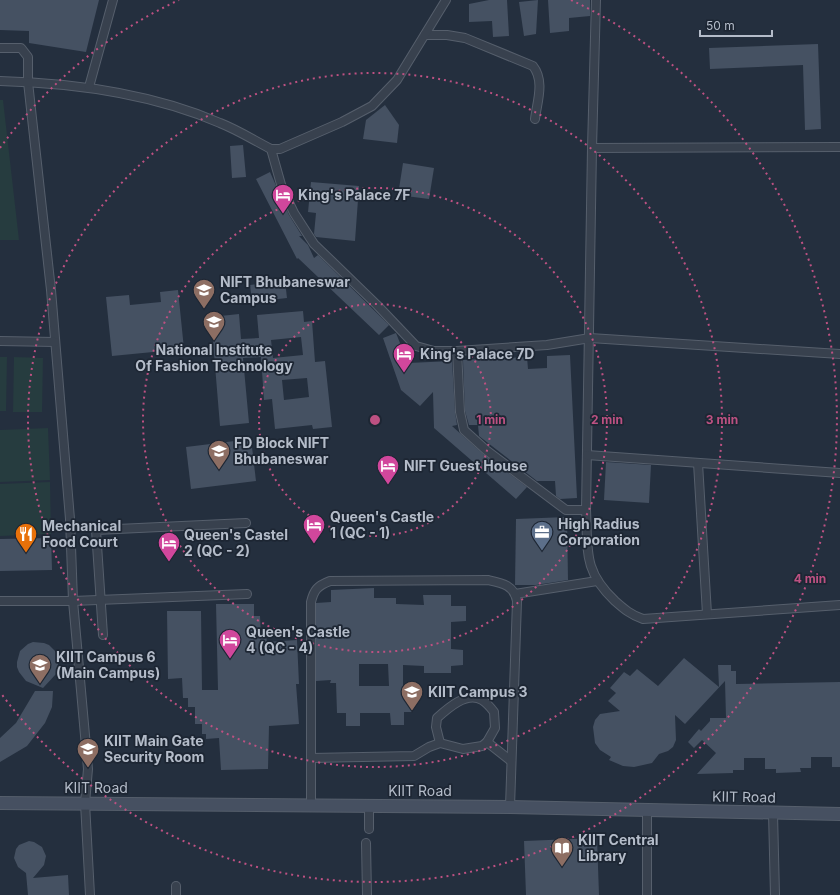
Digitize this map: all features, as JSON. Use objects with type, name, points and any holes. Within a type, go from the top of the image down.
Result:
[{"type":"main road","name":"KIIT Road","points":[[0,804],[85,803],[510,807],[840,814]]},
{"type":"street","points":[[89,87],[113,0]]},
{"type":"street","points":[[0,80],[89,87],[164,104],[220,123],[271,150],[280,149],[342,122],[372,106],[397,80],[446,0]]},
{"type":"street","points":[[596,0],[586,510],[589,559],[597,581],[603,589],[630,615],[643,619],[840,605]]},
{"type":"street","points":[[425,35],[447,35],[465,38],[533,66],[539,73],[540,81],[535,119]]},
{"type":"street","points":[[0,48],[21,48],[28,57],[28,82],[55,342],[70,519],[73,600],[88,769],[85,803],[90,895]]},
{"type":"street","points":[[592,148],[840,147]]},
{"type":"street","points":[[271,150],[282,188],[294,213],[314,244],[377,305],[416,346],[434,352],[457,351],[547,345],[590,338],[840,354]]},
{"type":"street","points":[[0,341],[55,342]]},
{"type":"street","points":[[457,351],[460,412],[464,430],[486,450],[566,510],[586,510]]},
{"type":"street","points":[[587,455],[840,473]]},
{"type":"street","points":[[698,463],[707,614]]},
{"type":"street","points":[[103,635],[96,530],[246,523]]},
{"type":"street","points":[[311,806],[310,602],[314,590],[319,585],[330,581],[488,580],[502,583],[510,587],[515,594],[517,601],[510,807]]},
{"type":"street","points":[[515,594],[597,581]]},
{"type":"street","points":[[0,601],[100,600],[247,594]]},
{"type":"street","points":[[311,758],[414,756],[429,746],[440,743],[463,749],[482,746],[487,742],[494,728],[494,712],[482,700],[468,698],[451,705],[437,718],[436,727],[440,743]]},
{"type":"street","points":[[487,742],[511,761]]},
{"type":"street","points":[[369,806],[369,829]]},
{"type":"street","points":[[647,811],[648,895]]},
{"type":"street","points":[[773,813],[775,895]]},
{"type":"street","points":[[366,843],[367,895]]},
{"type":"street","points":[[176,886],[176,895]]},
{"type":"green space","points":[[0,100],[3,100],[19,240],[0,240]]},
{"type":"green space","points":[[0,357],[7,357],[6,411],[0,411]]},
{"type":"green space","points":[[14,357],[43,358],[42,412],[13,412]]},
{"type":"green space","points":[[48,428],[50,480],[0,482],[0,430]]},
{"type":"green space","points":[[50,482],[51,534],[0,536],[0,484]]},
{"type":"building","points":[[0,0],[99,0],[86,52],[29,43],[29,31],[0,30]]},
{"type":"building","points":[[489,0],[507,0],[509,36],[493,37],[492,21],[469,22],[469,4]]},
{"type":"building","points":[[538,0],[536,34],[524,36],[519,2]]},
{"type":"building","points":[[548,0],[590,0],[590,16],[569,18],[569,31],[550,33]]},
{"type":"building","points":[[818,44],[821,129],[805,130],[803,65],[710,69],[709,48]]},
{"type":"building","points":[[385,105],[399,125],[397,143],[363,139],[366,120]]},
{"type":"building","points":[[243,145],[246,177],[232,178],[230,146]]},
{"type":"building","points":[[403,163],[434,168],[429,199],[398,195]]},
{"type":"building","points":[[270,172],[289,215],[302,236],[299,236],[308,245],[314,258],[318,255],[389,325],[379,335],[298,258],[297,259],[256,179]]},
{"type":"building","points":[[311,182],[359,186],[355,241],[316,237],[314,234],[316,213],[308,212]]},
{"type":"building","points":[[285,281],[287,298],[252,302],[250,285]]},
{"type":"building","points":[[178,290],[184,349],[112,356],[106,297],[129,295],[130,305],[161,302],[160,292]]},
{"type":"building","points":[[303,311],[304,322],[312,321],[315,362],[325,361],[332,427],[313,429],[312,425],[275,429],[272,399],[264,400],[261,357],[243,358],[249,423],[220,426],[211,317],[239,314],[241,339],[259,338],[257,315]],"holes":[[[301,337],[303,355],[273,358],[271,340]],[[307,378],[309,397],[284,400],[282,380]]]},
{"type":"building","points":[[396,333],[408,363],[452,361],[457,425],[452,426],[483,454],[527,487],[516,499],[434,428],[433,392],[420,406],[401,390],[383,338]]},
{"type":"building","points":[[570,355],[577,498],[560,499],[556,496],[555,481],[537,481],[479,436],[478,425],[469,425],[465,411],[463,360],[527,357],[528,369],[547,368],[547,356]]},
{"type":"building","points":[[251,439],[256,481],[191,489],[186,447]]},
{"type":"building","points":[[606,462],[651,465],[649,503],[604,500]]},
{"type":"building","name":"High Radius Corporation","points":[[567,517],[568,580],[536,585],[515,585],[516,519]]},
{"type":"building","name":"Mechanical Food Court","points":[[51,538],[52,570],[0,571],[0,539]]},
{"type":"building","points":[[374,588],[374,598],[396,598],[396,604],[424,605],[423,595],[451,595],[451,606],[466,606],[466,621],[451,622],[451,649],[463,650],[463,665],[451,666],[451,673],[424,673],[424,666],[403,665],[403,685],[412,685],[412,712],[404,712],[404,725],[391,725],[390,713],[360,713],[360,726],[346,726],[346,713],[337,713],[336,683],[330,683],[331,680],[316,681],[316,603],[331,602],[331,590]],"holes":[[[359,664],[388,664],[389,686],[359,686]]]},
{"type":"building","points":[[216,604],[254,604],[254,616],[260,616],[261,637],[266,636],[267,642],[297,640],[299,684],[296,684],[299,724],[269,726],[268,769],[221,770],[219,738],[206,739],[206,734],[202,734],[202,724],[195,724],[195,707],[188,707],[188,698],[183,698],[182,678],[168,679],[167,611],[201,611],[202,690],[218,690]]},
{"type":"building","points":[[33,642],[49,645],[57,653],[58,669],[56,674],[43,688],[26,681],[17,667],[20,651],[28,644]]},
{"type":"building","points":[[684,658],[719,687],[718,665],[731,665],[731,671],[736,671],[736,684],[840,682],[840,767],[832,767],[832,757],[811,757],[811,768],[800,768],[801,772],[776,773],[776,769],[765,769],[765,758],[744,758],[744,770],[733,770],[733,773],[697,774],[716,753],[702,740],[694,748],[688,742],[699,729],[701,731],[710,721],[710,718],[726,718],[725,681],[685,724],[675,715],[676,740],[673,747],[668,751],[659,754],[652,763],[634,767],[623,766],[609,760],[611,757],[600,750],[595,743],[593,727],[595,720],[600,714],[620,711],[608,701],[616,693],[610,688],[624,672],[630,676],[637,669],[658,686]]},
{"type":"building","points":[[35,691],[53,691],[52,707],[45,723],[27,746],[0,762],[0,738],[16,723]]},
{"type":"building","name":"KIIT Central Library","points":[[597,838],[599,895],[526,895],[524,841]]},
{"type":"building","points":[[29,841],[42,847],[46,856],[44,865],[33,878],[68,875],[69,895],[28,895],[26,873],[18,867],[14,858],[16,849],[19,845]]},
{"type":"place","name":"King's Palace 7F","points":[[283,214]]},
{"type":"place","name":"NIFT Bhubaneswar Campus","points":[[204,310]]},
{"type":"place","name":"National Institute Of Fashion Technology","points":[[214,342]]},
{"type":"place","name":"King's Palace 7D","points":[[404,374]]},
{"type":"place","name":"FD Block NIFT Bhubaneswar","points":[[219,470]]},
{"type":"place","name":"NIFT Guest House","points":[[388,486]]},
{"type":"place","name":"Queen's Castle 1 (QC - 1)","points":[[314,544]]},
{"type":"place","name":"High Radius Corporation","points":[[542,552]]},
{"type":"place","name":"Mechanical Food Court","points":[[26,554]]},
{"type":"place","name":"Queen's Castel 2 (QC - 2)","points":[[169,562]]},
{"type":"place","name":"Queen's Castle 4 (QC - 4)","points":[[230,660]]},
{"type":"place","name":"KIIT Campus 6 (Main Campus)","points":[[40,684]]},
{"type":"place","name":"KIIT Campus 3","points":[[412,712]]},
{"type":"place","name":"KIIT Main Gate Security Room","points":[[88,768]]},
{"type":"place","name":"KIIT Central Library","points":[[562,868]]}]
